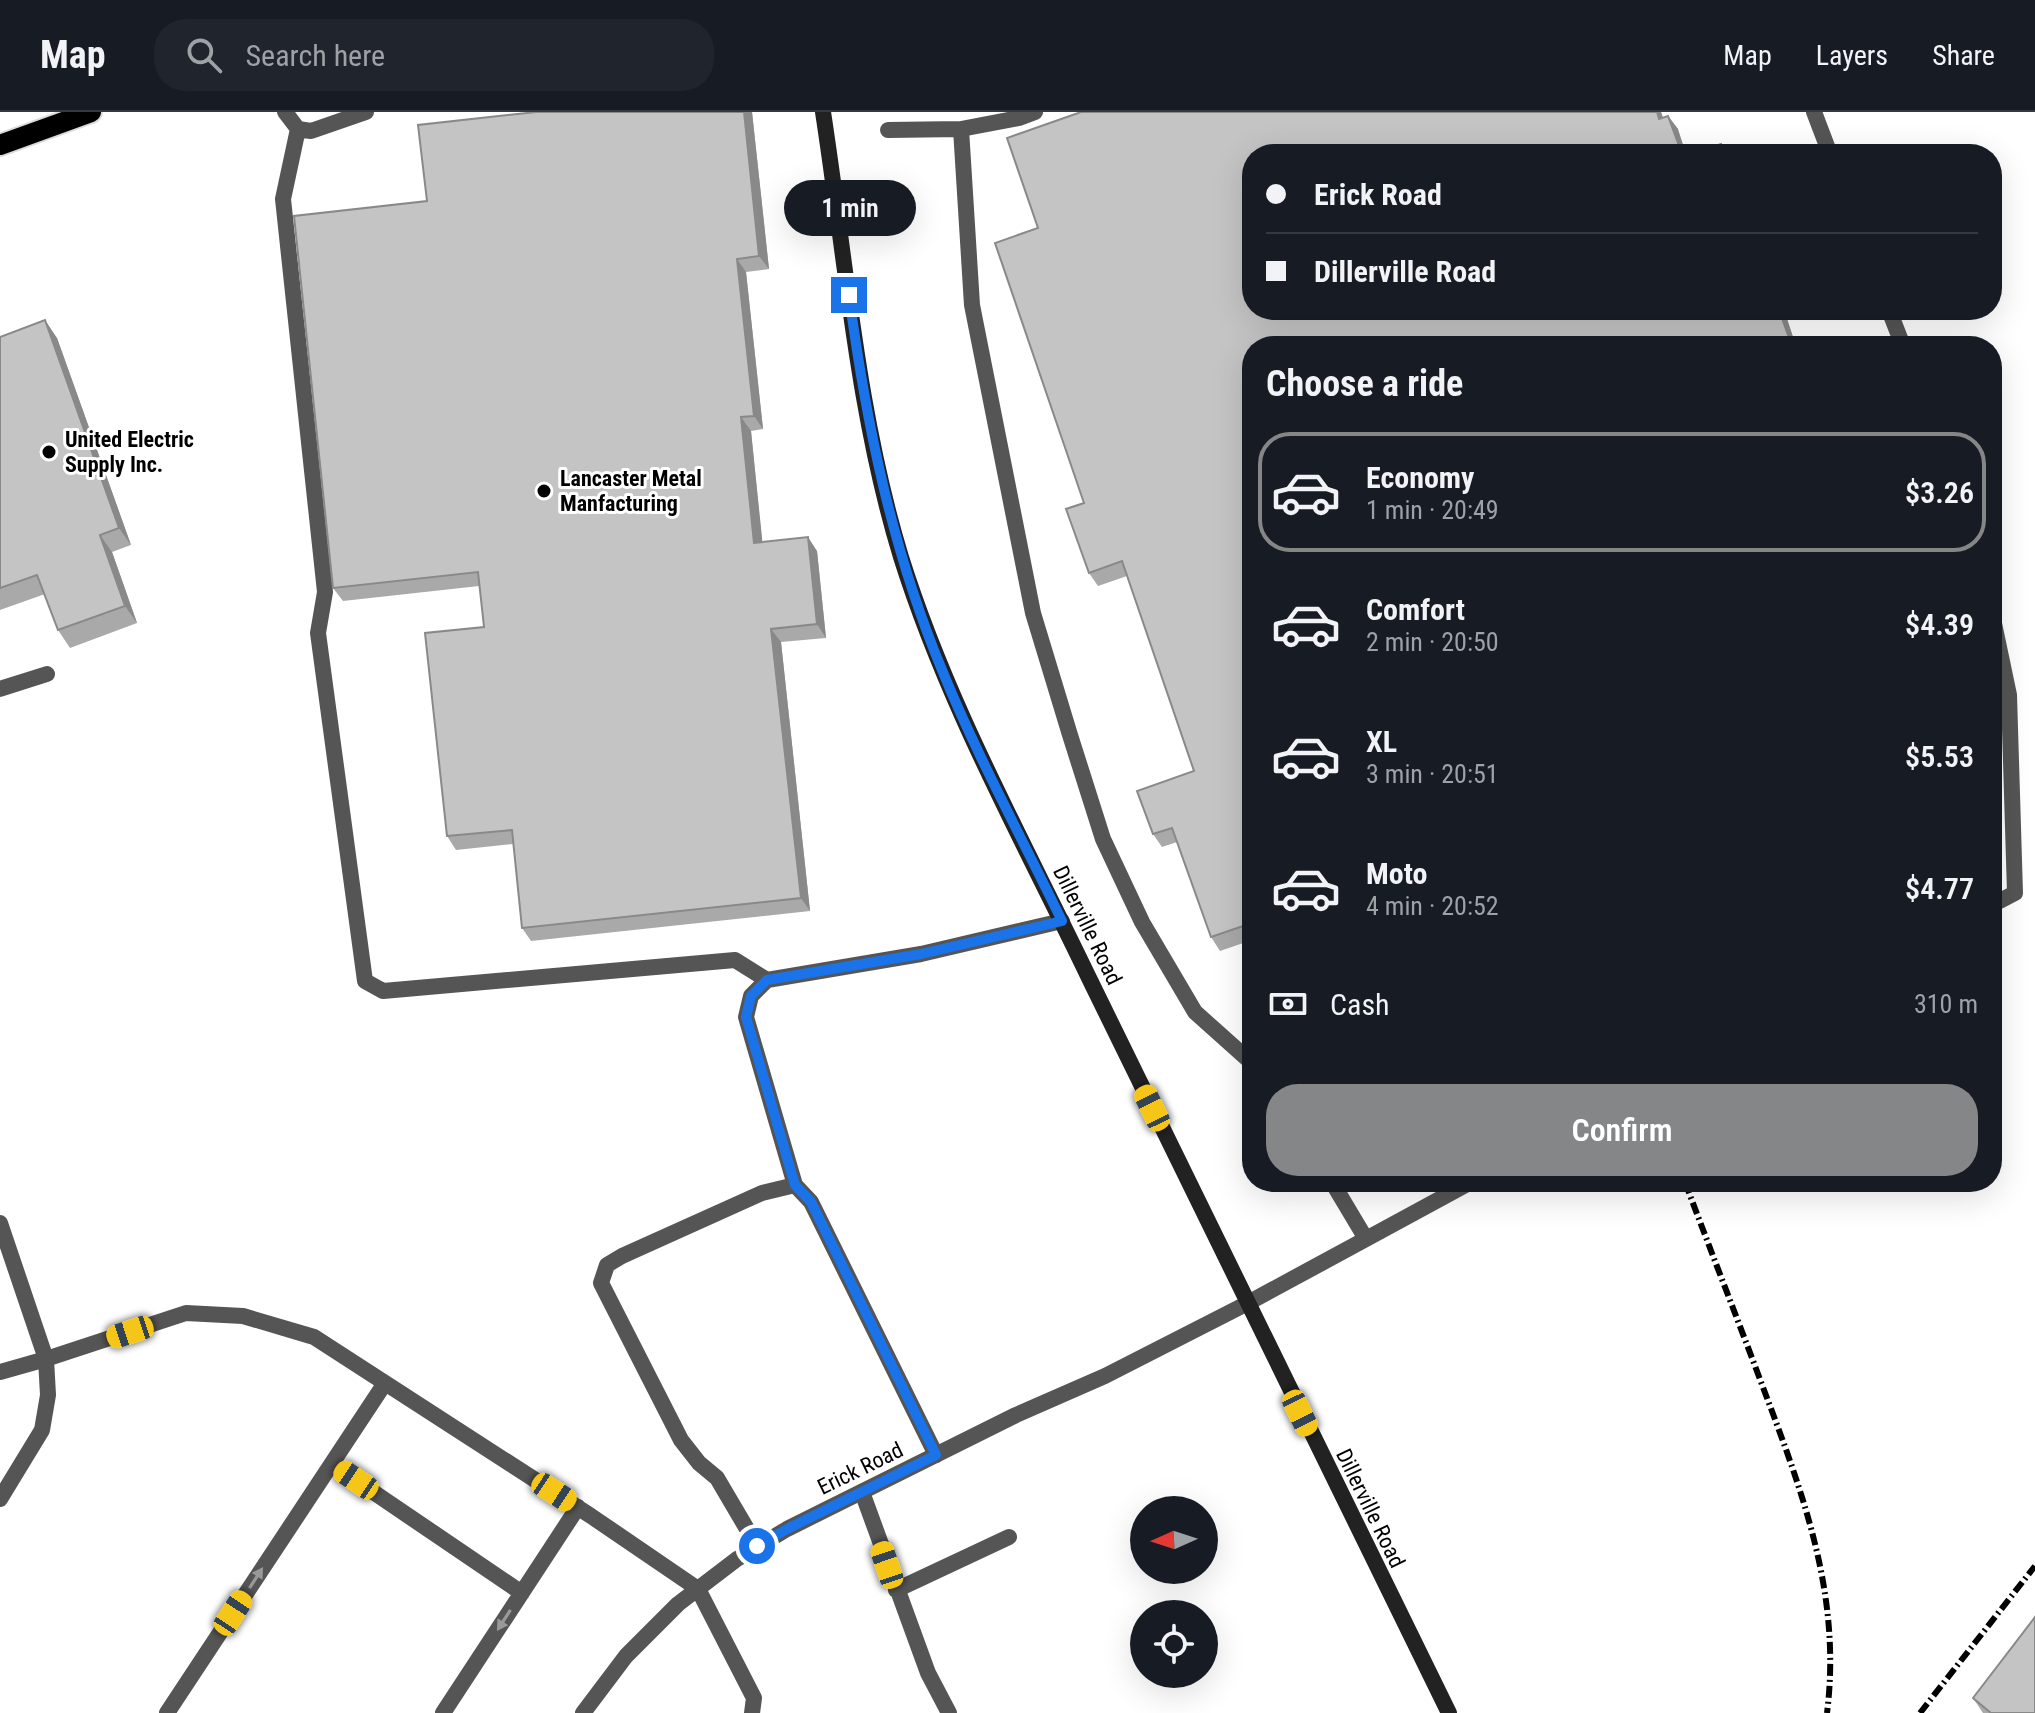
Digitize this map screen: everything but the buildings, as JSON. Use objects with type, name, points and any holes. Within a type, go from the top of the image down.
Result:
[{"type":"main road","points":[[0,145],[88,112]]},
{"type":"main road","name":"Dillerville Road","points":[[823,112],[873,445],[901,556],[941,669],[1246,1304],[1449,1713]]},
{"type":"street","points":[[285,112],[298,129],[311,131],[366,112]]},
{"type":"street","points":[[888,130],[961,129],[1035,112]]},
{"type":"street","points":[[1814,112],[1826,144]]},
{"type":"street","points":[[298,129],[283,199],[325,592],[318,633],[365,981],[383,991],[735,960],[767,980]]},
{"type":"street","points":[[961,129],[972,305],[1033,613],[1103,839],[1142,922],[1195,1012],[1242,1054]]},
{"type":"street","points":[[2002,662],[2009,695],[2015,893],[2002,900]]},
{"type":"street","points":[[0,689],[47,674]]},
{"type":"street","points":[[936,1455],[811,1202],[795,1185],[746,1017],[751,996],[767,980],[921,954],[1062,921]]},
{"type":"street","points":[[757,1546],[717,1478],[699,1463],[681,1440],[601,1283],[607,1265],[622,1256],[762,1193],[795,1185]]},
{"type":"street","points":[[1338,1192],[1366,1239]]},
{"type":"street","name":"Erick Road","points":[[583,1713],[626,1656],[678,1604],[757,1546],[1016,1415],[1105,1376],[1453,1192]]},
{"type":"street","points":[[0,1223],[46,1359],[48,1395],[42,1430],[0,1499]]},
{"type":"street","points":[[0,1372],[186,1313],[243,1316],[314,1337],[578,1507],[698,1589],[754,1698],[752,1713]]},
{"type":"street","points":[[167,1713],[385,1383]]},
{"type":"street","points":[[332,1464],[522,1593]]},
{"type":"street","points":[[862,1492],[928,1673],[949,1713]]},
{"type":"street","points":[[443,1713],[578,1507]]},
{"type":"street","points":[[896,1590],[1009,1537]]},
{"type":"railway","points":[[1689,1192],[1791,1463],[1815,1544],[1829,1626],[1827,1713]]},
{"type":"railway","points":[[1920,1713],[2035,1566]]},
{"type":"place","name":"United Electric Supply Inc.","points":[[49,452]]},
{"type":"place","name":"Lancaster Metal Manfacturing","points":[[544,491]]},
{"type":"route","points":[[757,1546],[936,1455],[811,1202],[795,1185],[746,1017],[751,996],[767,980],[921,954],[1062,921],[941,669],[901,556],[873,445],[849,295]]}]
